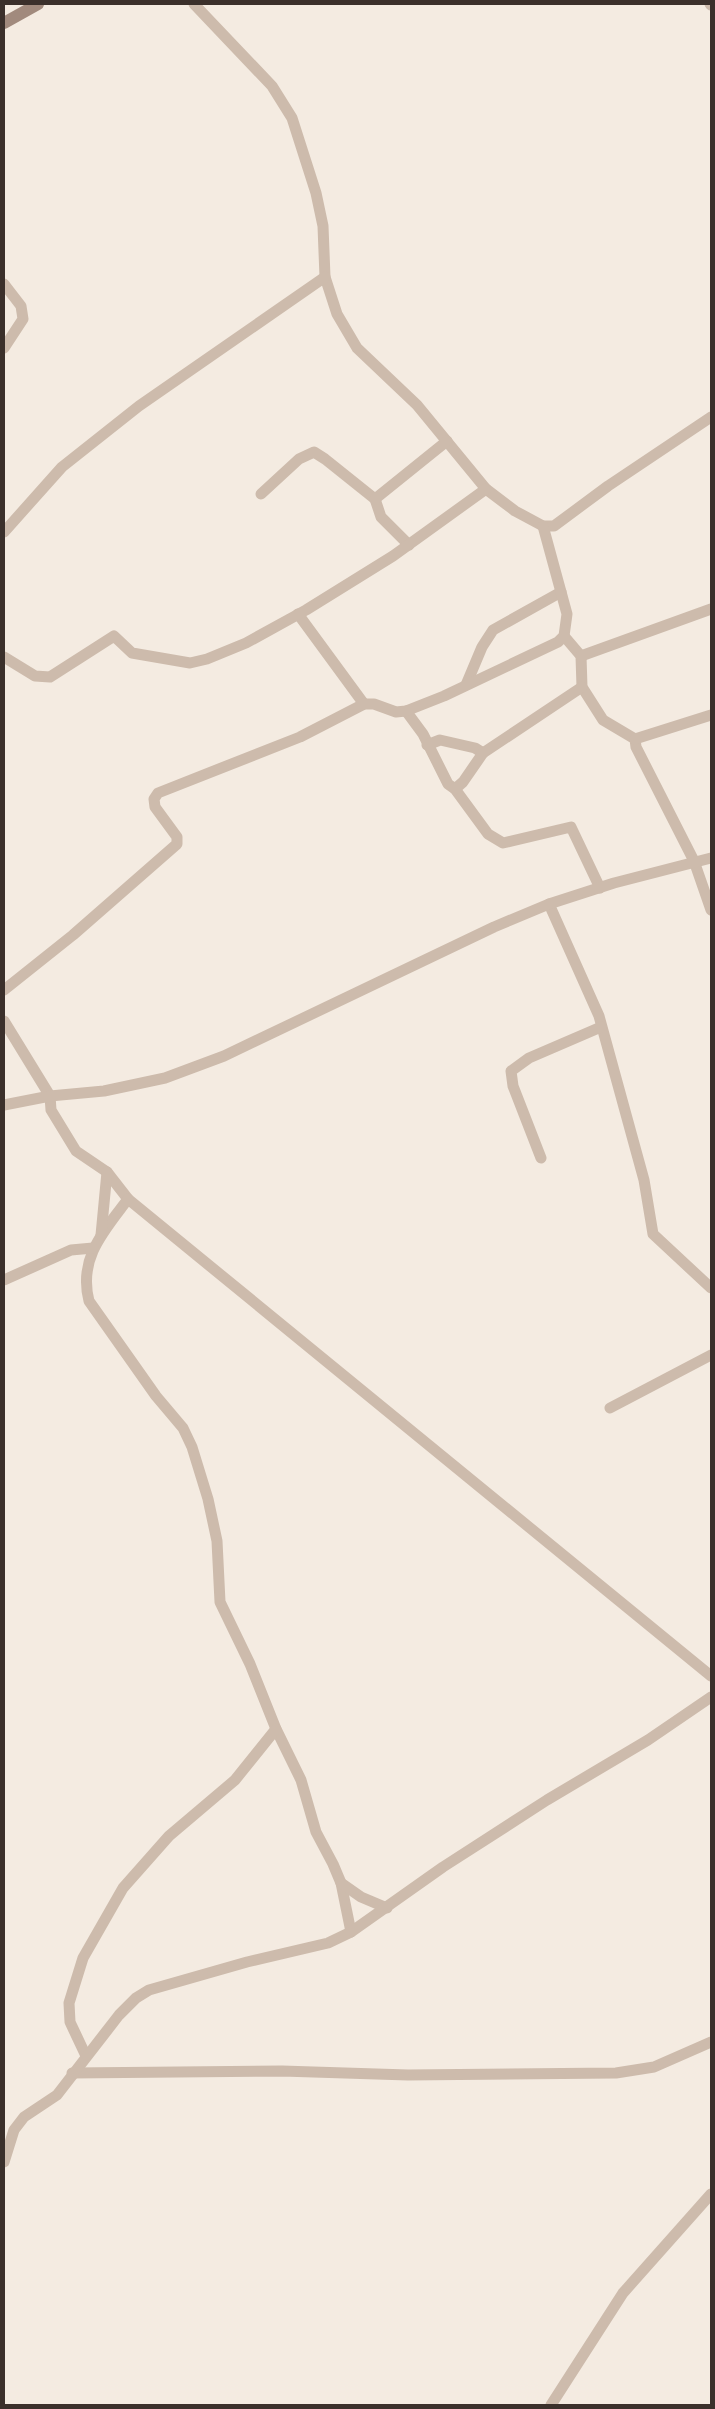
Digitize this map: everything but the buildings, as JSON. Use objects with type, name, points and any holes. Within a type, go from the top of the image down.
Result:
[{"type":"street","points":[[4,22],[18,9],[38,4]]},
{"type":"street","points":[[194,4],[272,86],[292,118],[318,201],[323,226],[325,277],[337,314],[357,348],[417,405],[486,489],[515,511],[543,526],[554,526],[608,486],[711,417]]},
{"type":"street","points":[[4,532],[62,468],[93,443],[140,406],[325,277]]},
{"type":"street","points":[[4,284],[21,306],[23,319],[4,348]]},
{"type":"street","points":[[375,499],[447,441]]},
{"type":"street","points":[[260,494],[299,460],[314,452],[326,459],[375,499],[381,517],[409,545]]},
{"type":"street","points":[[4,657],[35,676],[50,677],[114,636],[132,653],[190,663],[207,659],[246,643],[298,614],[409,545],[486,489]]},
{"type":"street","points":[[4,990],[73,934],[177,844],[177,837],[154,806],[154,799],[158,793],[300,737],[364,704],[374,704],[396,712],[406,712],[558,642],[564,636],[567,614],[543,526]]},
{"type":"street","points":[[466,685],[482,647],[493,630],[561,592]]},
{"type":"street","points":[[581,656],[711,609]]},
{"type":"street","points":[[298,614],[364,704]]},
{"type":"street","points":[[564,636],[581,656],[582,687],[603,720],[635,739],[711,715]]},
{"type":"street","points":[[455,789],[463,782],[483,753],[582,687]]},
{"type":"street","points":[[406,712],[423,734],[448,784],[455,789],[488,834],[503,843],[571,827],[600,888]]},
{"type":"street","points":[[635,739],[636,747],[694,861],[711,910]]},
{"type":"street","points":[[427,745],[440,740],[475,748],[483,753]]},
{"type":"street","points":[[4,1106],[50,1096],[104,1091],[165,1078],[224,1056],[494,927],[549,904],[694,861],[711,858]]},
{"type":"street","points":[[549,904],[599,1016],[644,1180],[653,1234],[711,1288]]},
{"type":"street","points":[[4,1021],[50,1096],[51,1110],[76,1151],[107,1172],[128,1199],[711,1676]]},
{"type":"street","points":[[541,1158],[513,1086],[511,1071],[529,1058],[601,1028]]},
{"type":"street","points":[[100,1236],[107,1172]]},
{"type":"street","points":[[128,1199],[93,1248],[85,1284],[89,1300],[111,1334],[183,1428],[192,1447],[208,1499],[217,1541],[220,1602],[250,1664],[276,1729],[301,1780],[316,1832],[334,1864],[341,1883],[351,1932]]},
{"type":"street","points":[[4,1280],[71,1250],[93,1248]]},
{"type":"street","points":[[610,1408],[711,1355]]},
{"type":"street","points":[[4,2162],[14,2130],[24,2117],[57,2095],[72,2073],[126,2007],[149,1990],[247,1962],[328,1943],[351,1932],[444,1867],[547,1800],[648,1740],[711,1697]]},
{"type":"street","points":[[86,2056],[70,2022],[69,2003],[83,1958],[119,1896],[169,1836],[235,1780],[276,1729]]},
{"type":"street","points":[[341,1883],[361,1898],[387,1908]]},
{"type":"street","points":[[72,2073],[282,2071],[408,2075],[616,2073],[654,2067],[711,2042]]},
{"type":"street","points":[[556,2403],[601,2324],[623,2293],[711,2194]]}]
